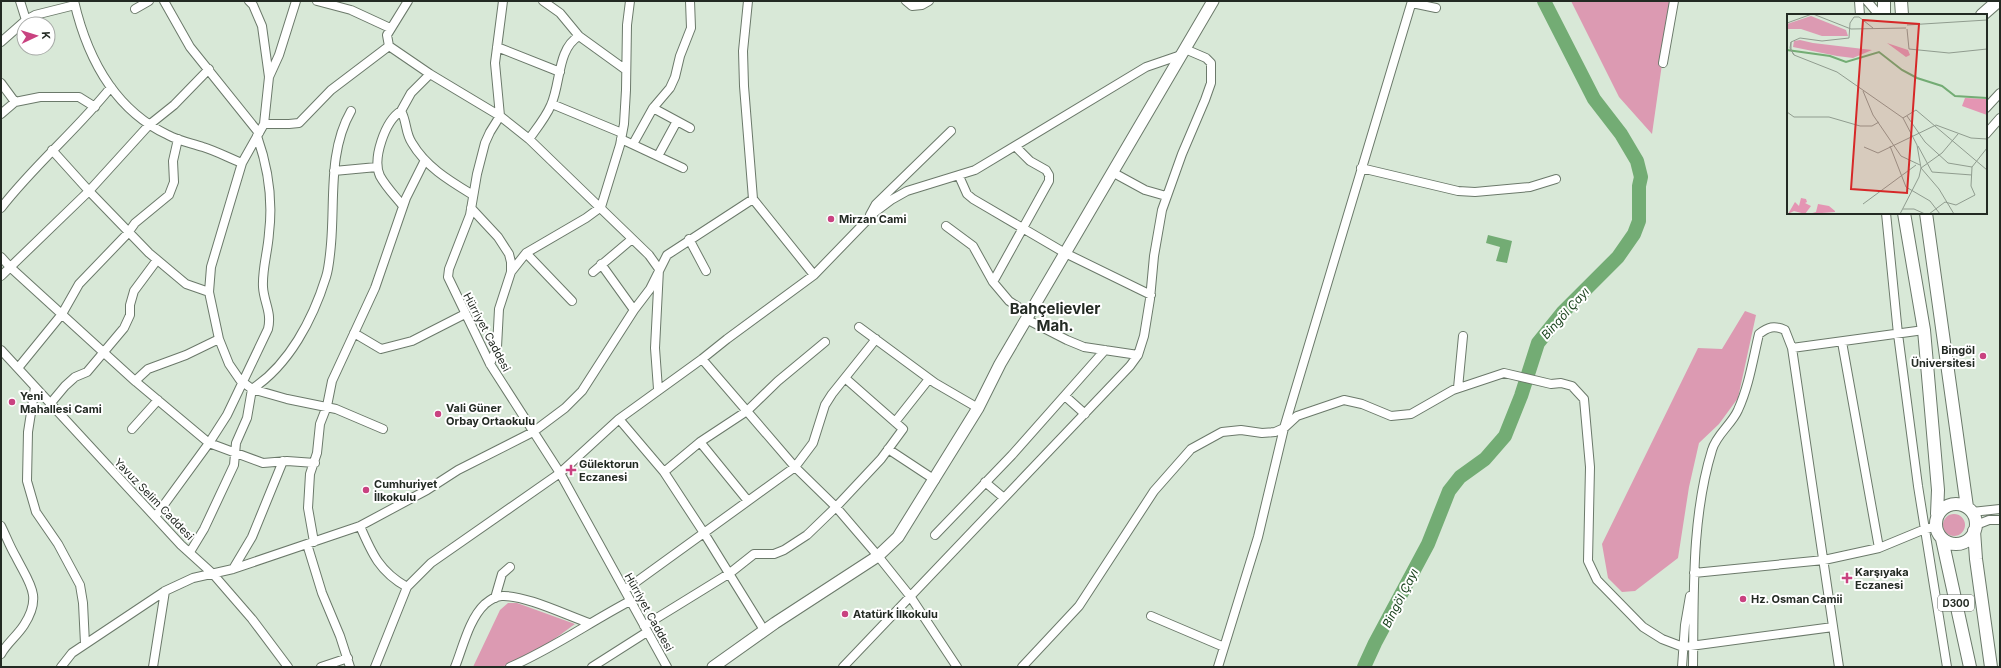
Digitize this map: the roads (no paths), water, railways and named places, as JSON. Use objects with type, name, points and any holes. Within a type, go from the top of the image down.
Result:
[{"type":"highway","points":[[1884,1],[1884,14]]},
{"type":"highway","points":[[1901,1],[1902,14]]},
{"type":"highway","points":[[1983,14],[1998,1]]},
{"type":"highway","points":[[1904,214],[1924,330],[1938,490],[1937,514]]},
{"type":"highway","points":[[1926,214],[1970,509],[1975,528],[1971,537],[1960,544],[1947,542],[1930,528],[1937,514],[1942,509],[1954,503],[1970,509]]},
{"type":"highway","name":"D300","points":[[1975,528],[1976,559],[1991,667]]},
{"type":"highway","name":"D300","points":[[1942,539],[1970,667]]},
{"type":"main road","points":[[713,667],[764,630],[878,556],[898,537],[935,480],[978,408],[1000,364],[1213,1]]},
{"type":"street","points":[[20,1],[25,16]]},
{"type":"street","points":[[136,9],[149,1]]},
{"type":"street","points":[[155,517],[209,443],[227,415],[268,329],[271,319],[263,287],[265,258],[270,233],[270,196],[264,156],[258,134],[209,69],[190,47],[164,1]]},
{"type":"street","points":[[249,1],[253,5],[262,26],[269,77],[264,124],[242,163],[211,267],[209,292],[219,339],[229,364],[243,382],[252,389],[287,400],[327,406],[363,419],[383,429]]},
{"type":"street","points":[[269,77],[279,55],[296,1]]},
{"type":"street","points":[[318,1],[351,10],[390,28]]},
{"type":"street","points":[[408,1],[387,35],[389,46],[430,74],[500,116],[529,139],[601,207],[649,255],[659,269],[654,348],[658,389]]},
{"type":"street","points":[[500,116],[495,63],[503,1]]},
{"type":"street","points":[[543,1],[560,14],[579,36],[626,70]]},
{"type":"street","points":[[490,364],[497,347],[499,309],[511,272],[526,253],[586,218],[601,207],[621,136],[626,70],[627,25],[630,1]]},
{"type":"street","points":[[633,144],[653,108],[670,88],[675,77],[680,56],[691,28],[690,1]]},
{"type":"street","points":[[748,1],[743,51],[744,86],[753,200],[814,275]]},
{"type":"street","points":[[906,1],[912,6],[922,5],[928,1]]},
{"type":"street","points":[[1663,63],[1674,1]]},
{"type":"street","points":[[1859,1],[1860,14]]},
{"type":"street","points":[[1867,1],[1878,14]]},
{"type":"street","points":[[1218,667],[1258,537],[1284,428],[1412,2],[1436,8]]},
{"type":"street","points":[[36,16],[74,3],[84,41],[93,61],[111,87],[135,113],[150,125],[178,139],[242,163]]},
{"type":"street","points":[[1,42],[16,29]]},
{"type":"street","points":[[529,139],[552,104],[570,41],[579,36]]},
{"type":"street","points":[[264,124],[299,123],[331,90],[389,46]]},
{"type":"street","points":[[497,47],[560,72]]},
{"type":"street","points":[[375,667],[407,587],[432,563],[560,473],[619,419],[814,275],[868,220],[891,200],[900,194],[975,170],[1146,67],[1183,52],[1206,58],[1211,63],[1211,83],[1166,196],[1162,210],[1154,256],[1151,295],[1144,336],[1138,355],[1085,414],[843,667]]},
{"type":"street","points":[[1,276],[89,191],[150,125],[174,105],[209,69]]},
{"type":"street","points":[[403,206],[386,185],[377,167],[382,137],[388,123],[401,111],[411,93],[430,74]]},
{"type":"street","points":[[1,83],[15,102]]},
{"type":"street","points":[[1,208],[52,150],[95,106],[111,87]]},
{"type":"street","points":[[1987,107],[2000,93]]},
{"type":"street","points":[[1,114],[15,102],[40,97],[79,98],[95,106]]},
{"type":"street","points":[[552,104],[621,136],[633,144],[683,168]]},
{"type":"street","points":[[653,108],[690,128]]},
{"type":"street","points":[[190,552],[214,508],[221,490],[234,465],[236,443],[247,418],[252,389],[275,370],[293,348],[307,323],[327,276],[331,244],[334,171],[340,139],[351,111]]},
{"type":"street","points":[[401,111],[406,120],[411,142],[425,160],[445,177],[473,195]]},
{"type":"street","name":"Hürriyet Caddesi","points":[[500,116],[485,143],[467,224],[449,269],[448,277],[490,364],[560,473],[667,667]]},
{"type":"street","points":[[1987,133],[2000,118]]},
{"type":"street","points":[[658,156],[677,121]]},
{"type":"street","points":[[868,220],[876,204],[951,131]]},
{"type":"street","points":[[18,368],[62,314],[79,284],[128,233],[135,223],[170,195],[174,182],[173,161],[178,139]]},
{"type":"street","points":[[993,282],[1048,184],[1049,178],[1046,170],[1030,161],[1016,146]]},
{"type":"street","points":[[52,150],[128,233],[186,284],[209,292]]},
{"type":"street","points":[[350,667],[348,658],[322,593],[310,543],[308,508],[310,474],[315,463],[320,424],[327,406],[332,381],[375,288],[403,206],[425,160]]},
{"type":"street","points":[[334,171],[377,167]]},
{"type":"street","points":[[1361,168],[1458,191],[1475,192],[1530,187],[1556,179]]},
{"type":"street","points":[[1112,172],[1134,185],[1166,196]]},
{"type":"street","points":[[959,176],[967,194],[973,199],[1065,253],[1151,295]]},
{"type":"street","points":[[62,667],[72,653],[85,644],[105,633],[165,592],[193,578],[233,569],[360,526],[427,490],[458,470],[533,432],[565,408],[582,391],[634,310],[650,289],[667,255],[689,239],[753,200]]},
{"type":"street","points":[[471,208],[498,237],[509,254],[511,272]]},
{"type":"street","points":[[1886,214],[1898,334],[1918,486],[1930,528],[1947,667]]},
{"type":"street","points":[[946,226],[973,246],[993,282],[1010,301],[1028,317],[1067,340],[1084,347],[1138,355]]},
{"type":"street","points":[[593,272],[632,239]]},
{"type":"street","points":[[689,239],[706,271]]},
{"type":"street","points":[[526,253],[572,301]]},
{"type":"street","points":[[1,257],[10,267],[135,380],[209,443],[263,463],[283,461],[315,463]]},
{"type":"street","points":[[50,404],[65,386],[75,377],[87,372],[124,328],[130,315],[130,305],[134,291],[158,260]]},
{"type":"street","points":[[601,264],[634,310]]},
{"type":"street","points":[[354,333],[381,349],[412,341],[465,314]]},
{"type":"street","points":[[859,327],[929,379],[978,408]]},
{"type":"street","points":[[1682,667],[1685,625],[1694,573],[1703,482],[1712,448],[1737,411],[1747,387],[1759,334],[1767,328],[1779,327],[1785,330],[1792,348],[1839,667]]},
{"type":"street","points":[[1792,348],[1924,330]]},
{"type":"street","points":[[1458,388],[1463,336]]},
{"type":"street","points":[[135,380],[148,368],[186,355],[219,339]]},
{"type":"street","points":[[625,590],[796,467],[813,443],[825,405],[876,340]]},
{"type":"street","points":[[664,472],[700,442],[747,411],[778,381],[825,342]]},
{"type":"street","points":[[1842,342],[1879,548]]},
{"type":"street","name":"Yavuz Selim Caddesi","points":[[1,350],[180,545],[190,552],[213,574],[252,619],[288,667]]},
{"type":"street","points":[[935,534],[985,482],[1105,350]]},
{"type":"street","points":[[702,359],[796,467],[836,507],[878,556],[910,596],[957,667]]},
{"type":"street","points":[[1022,667],[1079,606],[1154,491],[1190,449],[1222,432],[1241,430],[1262,433],[1276,432],[1284,428],[1297,416],[1344,400],[1362,404],[1391,416],[1411,414],[1458,388],[1504,373],[1551,384],[1561,383],[1572,386],[1584,399],[1590,467],[1588,561],[1597,580],[1643,627],[1662,640],[1683,646],[1833,627]]},
{"type":"street","points":[[592,667],[730,574],[754,554],[774,554],[807,535],[836,507],[888,449],[903,429],[845,378]]},
{"type":"street","points":[[895,422],[929,379]]},
{"type":"street","points":[[34,387],[28,432],[27,481],[36,512],[58,544],[80,585],[83,603],[85,644]]},
{"type":"street","points":[[1064,396],[1085,414]]},
{"type":"street","points":[[132,429],[158,400]]},
{"type":"street","points":[[619,419],[664,472],[730,574],[764,630]]},
{"type":"street","points":[[700,442],[748,501]]},
{"type":"street","points":[[888,449],[935,480]]},
{"type":"street","points":[[233,569],[252,537],[283,461]]},
{"type":"street","points":[[985,482],[1004,498]]},
{"type":"street","points":[[1970,509],[2000,509]]},
{"type":"street","points":[[1975,528],[1988,520],[2000,520]]},
{"type":"street","points":[[1,526],[16,558],[28,578],[34,599],[32,609],[24,626],[3,644],[1,654]]},
{"type":"street","points":[[360,526],[369,546],[381,566],[391,578],[407,587]]},
{"type":"street","points":[[1694,573],[1824,560],[1879,548],[1930,528]]},
{"type":"street","points":[[495,598],[502,574],[510,567]]},
{"type":"street","points":[[1693,667],[1694,573]]},
{"type":"street","points":[[153,667],[165,592]]},
{"type":"street","points":[[455,667],[471,625],[484,605],[501,596],[516,597],[589,623]]},
{"type":"street","points":[[510,667],[554,645],[589,623],[630,601]]},
{"type":"street","points":[[1151,616],[1224,647]]},
{"type":"street","points":[[321,667],[348,658]]},
{"type":"waterway","name":"Bingöl Çayı","points":[[1364,667],[1375,643],[1428,544],[1449,491],[1460,477],[1485,459],[1505,436],[1521,396],[1538,343],[1563,312],[1618,257],[1634,234],[1639,221],[1639,186],[1641,177],[1637,161],[1621,134],[1594,99],[1544,1]]},
{"type":"place","name":"Mirzan Cami","points":[[831,219]]},
{"type":"place","name":"Bingöl Üniversitesi","points":[[1983,356]]},
{"type":"place","name":"Yeni Mahallesi Cami","points":[[12,402]]},
{"type":"place","name":"Vali Güner Orbay Ortaokulu","points":[[438,414]]},
{"type":"place","name":"Gülektorun Eczanesi","points":[[571,470]]},
{"type":"place","name":"Cumhuriyet İlkokulu","points":[[366,490]]},
{"type":"place","name":"Karşıyaka Eczanesi","points":[[1847,578]]},
{"type":"place","name":"Hz. Osman Camii","points":[[1743,599]]},
{"type":"place","name":"Atatürk İlkokulu","points":[[845,614]]},
{"type":"district","name":"Bahçelievler Mah.","points":[[1055,316]]}]
